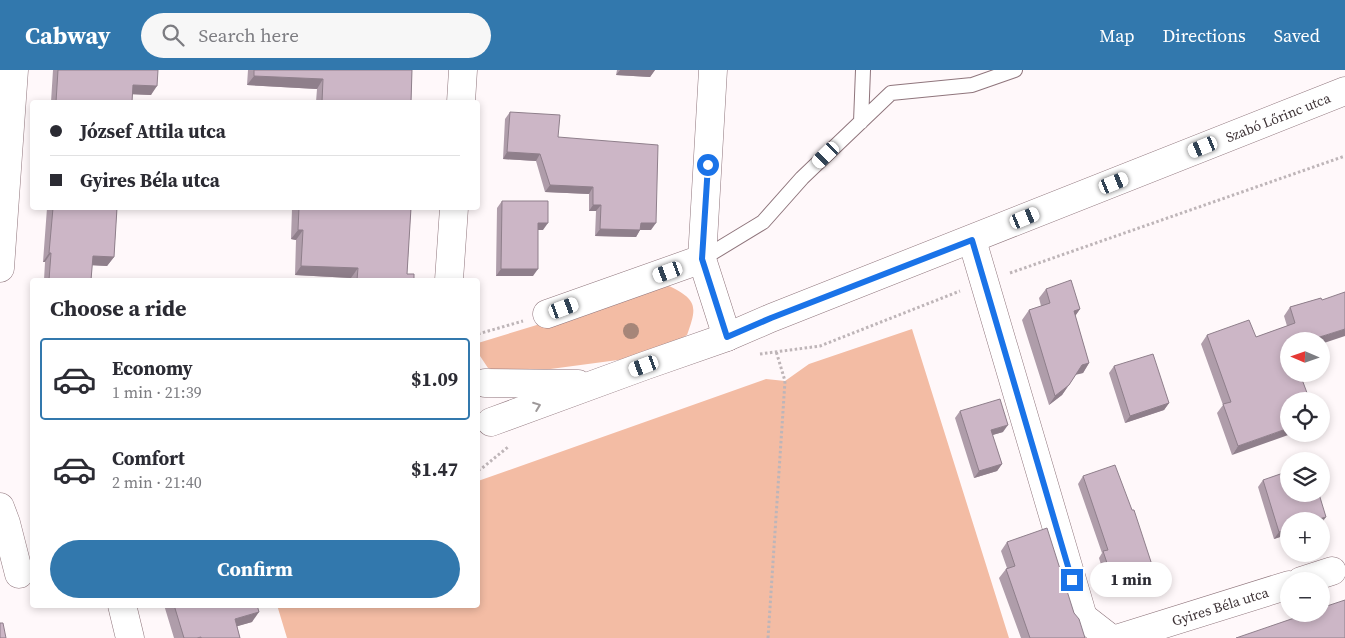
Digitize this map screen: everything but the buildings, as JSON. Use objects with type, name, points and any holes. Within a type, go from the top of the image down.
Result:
[{"type":"street","points":[[0,268],[14,70]]},
{"type":"street","points":[[461,100],[463,70]]},
{"type":"street","points":[[713,70],[702,259],[727,337]]},
{"type":"street","name":"Szabó Lőrinc utca","points":[[484,431],[594,384],[727,337],[1345,91]]},
{"type":"street","points":[[449,278],[454,210]]},
{"type":"street","points":[[972,240],[1083,617],[1110,638]]},
{"type":"street","points":[[547,314],[702,259]]},
{"type":"street","points":[[481,380],[491,395],[493,409],[484,431]]},
{"type":"street","name":"Szabó Lőrinc utca","points":[[481,380],[594,384]]},
{"type":"street","points":[[0,507],[6,523],[17,575]]},
{"type":"street","name":"Gyires Béla utca","points":[[1119,638],[1154,634],[1280,588]]},
{"type":"street","points":[[123,608],[130,638]]},
{"type":"lane","points":[[861,122],[863,70]]},
{"type":"lane","points":[[702,259],[762,222],[802,178],[891,93],[972,85],[1015,70]]},
{"type":"path","points":[[756,354],[820,346],[984,282],[1345,156]]},
{"type":"path","points":[[480,333],[547,314]]},
{"type":"path","points":[[768,638],[785,381],[776,352],[771,318]]},
{"type":"path","points":[[480,468],[511,445]]},
{"type":"shaded area","points":[[669,286],[679,291],[693,305],[692,318],[687,335],[670,345],[633,358],[528,372],[500,372],[488,368],[480,356],[480,342]]},
{"type":"shaded area","points":[[912,329],[1009,638],[287,638],[278,608],[480,608],[480,480],[766,379],[785,381],[809,364]]},
{"type":"route","points":[[708,165],[702,259],[727,337],[972,240],[1072,580]]}]
